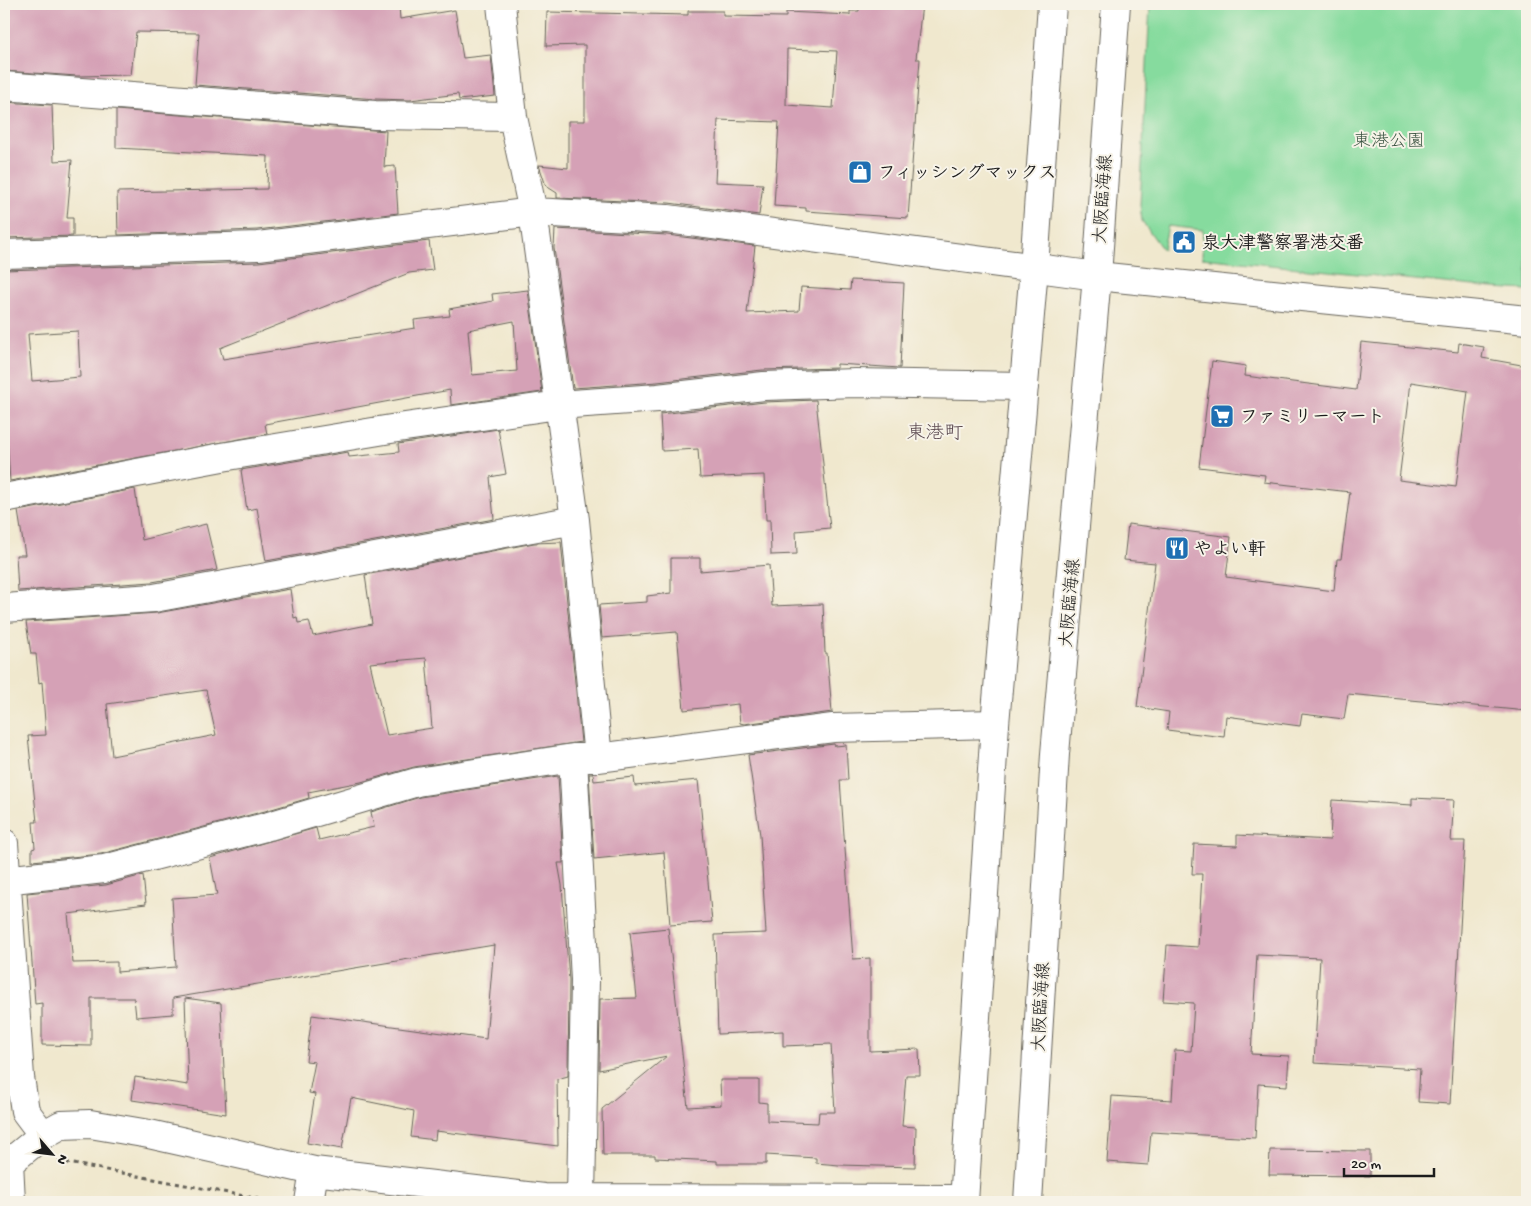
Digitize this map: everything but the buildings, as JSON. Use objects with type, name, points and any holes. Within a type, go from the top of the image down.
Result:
[{"type":"street","points":[[502,4],[513,117],[533,212],[575,520],[586,758],[581,1198]]},
{"type":"street","points":[[11,1202],[6,1164],[43,1135],[61,1125],[90,1124],[149,1134],[314,1171],[544,1198],[964,1201],[995,724],[1034,268],[1052,4]]},
{"type":"street","name":"大阪臨海線","points":[[1028,1202],[1055,754],[1097,276],[1116,4]]},
{"type":"street","points":[[4,86],[375,115],[513,117]]},
{"type":"street","points":[[4,254],[258,246],[533,212],[668,219],[1097,276],[1527,320]]},
{"type":"street","points":[[4,498],[222,457],[391,429],[558,405],[658,398],[764,386],[856,383],[1024,386]]},
{"type":"street","points":[[4,608],[154,598],[575,520]]},
{"type":"street","points":[[4,880],[104,869],[269,826],[417,782],[586,758],[833,728],[995,724]]},
{"type":"street","points":[[4,843],[4,880],[20,1077],[25,1111],[43,1135]]},
{"type":"street","points":[[310,1202],[314,1171]]},
{"type":"path","points":[[52,1160],[276,1202]]},
{"type":"green space","name":"東港公園","points":[[1150,4],[1527,4],[1527,290],[1202,258],[1203,230],[1168,226],[1163,250],[1142,221],[1140,205]]},
{"type":"place","name":"フィッシングマックス","points":[[860,172]]},
{"type":"place","name":"泉大津警察署港交番","points":[[1184,242]]},
{"type":"place","name":"ファミリーマート","points":[[1222,416]]},
{"type":"place","name":"やよい軒","points":[[1177,548]]},
{"type":"district","name":"東港町","points":[[935,431]]}]
